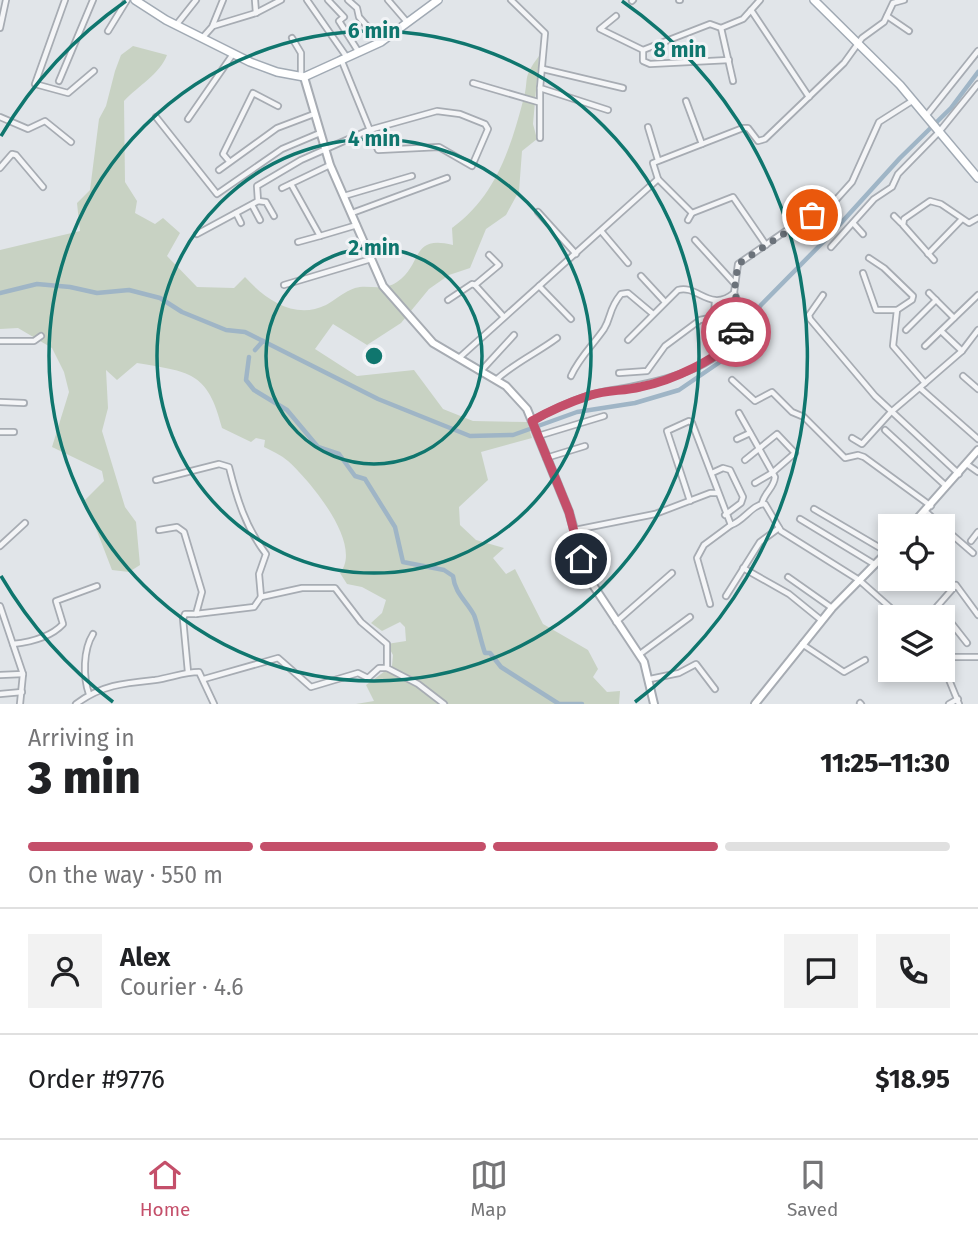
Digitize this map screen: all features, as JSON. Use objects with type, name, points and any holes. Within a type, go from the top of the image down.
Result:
[{"type":"main road","points":[[135,0],[234,53],[277,72],[302,76],[381,42],[434,1]]},
{"type":"main road","points":[[814,0],[859,42],[913,100],[978,178]]},
{"type":"street","points":[[0,28],[6,0]]},
{"type":"street","points":[[65,0],[35,83],[68,93],[94,71]]},
{"type":"street","points":[[59,81],[93,0]]},
{"type":"street","points":[[108,31],[127,0]]},
{"type":"street","points":[[177,24],[196,0]]},
{"type":"street","points":[[204,36],[213,26],[223,0]]},
{"type":"street","points":[[255,0],[256,13]]},
{"type":"street","points":[[213,26],[256,13],[281,0]]},
{"type":"street","points":[[258,201],[257,186],[324,148],[369,130],[437,111],[460,114],[485,124],[488,129],[472,166],[439,147],[377,150],[369,130],[344,57],[307,0]]},
{"type":"street","points":[[328,0],[344,17],[339,21],[358,51]]},
{"type":"street","points":[[348,0],[357,8],[359,17],[381,42]]},
{"type":"street","points":[[388,0],[408,22]]},
{"type":"street","points":[[511,0],[545,33],[538,102],[540,138]]},
{"type":"street","points":[[616,16],[600,29],[643,50],[710,24],[721,27],[743,19],[760,0]]},
{"type":"street","points":[[692,213],[658,179],[652,165],[658,160],[746,127],[758,141],[763,140],[844,63],[859,42],[887,16],[893,4],[904,0]]},
{"type":"street","points":[[751,10],[809,97]]},
{"type":"street","points":[[887,16],[909,31]]},
{"type":"street","points":[[721,27],[733,81]]},
{"type":"street","points":[[292,38],[301,53],[302,76],[324,148],[383,286],[414,324],[442,350],[496,380],[519,398],[575,530],[587,576],[640,654],[650,679],[654,704]]},
{"type":"street","points":[[643,50],[643,61],[650,64],[729,60]]},
{"type":"street","points":[[927,117],[978,51]]},
{"type":"street","points":[[188,119],[234,53]]},
{"type":"street","points":[[543,69],[623,88]]},
{"type":"street","points":[[474,83],[538,102]]},
{"type":"street","points":[[831,247],[874,199],[892,187],[898,174],[978,84]]},
{"type":"street","points":[[540,88],[608,110]]},
{"type":"street","points":[[229,161],[223,154],[254,93],[278,106]]},
{"type":"street","points":[[534,428],[560,405],[592,395],[644,387],[685,372],[724,349],[734,338],[743,312],[734,293],[738,264],[834,202],[852,182],[879,122],[913,100]]},
{"type":"street","points":[[686,101],[702,144]]},
{"type":"street","points":[[219,170],[277,128],[314,114]]},
{"type":"street","points":[[0,117],[28,129],[45,121],[71,142]]},
{"type":"street","points":[[156,117],[217,194],[282,149],[320,133]]},
{"type":"street","points":[[648,127],[658,160]]},
{"type":"street","points":[[0,168],[12,154],[16,155],[43,187]]},
{"type":"street","points":[[282,188],[330,164]]},
{"type":"street","points":[[344,196],[412,176]]},
{"type":"street","points":[[352,213],[447,178]]},
{"type":"street","points":[[458,359],[658,179]]},
{"type":"street","points":[[291,184],[320,236]]},
{"type":"street","points":[[688,220],[692,213],[733,197],[766,245]]},
{"type":"street","points":[[197,234],[258,201],[267,202],[274,216]]},
{"type":"street","points":[[901,223],[930,201],[941,204],[969,223],[978,218]]},
{"type":"street","points":[[252,205],[260,220]]},
{"type":"street","points":[[538,212],[576,254]]},
{"type":"street","points":[[236,213],[242,223]]},
{"type":"street","points":[[894,216],[934,260]]},
{"type":"street","points":[[928,254],[962,219]]},
{"type":"street","points":[[853,223],[863,234]]},
{"type":"street","points":[[298,242],[358,225]]},
{"type":"street","points":[[601,231],[628,263]]},
{"type":"street","points":[[695,240],[734,283]]},
{"type":"street","points":[[448,300],[472,284],[475,285],[499,265],[489,255]]},
{"type":"street","points":[[863,273],[876,310],[897,310],[912,300],[913,296],[884,268],[869,258]]},
{"type":"street","points":[[284,285],[371,260]]},
{"type":"street","points":[[641,276],[665,302]]},
{"type":"street","points":[[475,285],[503,316]]},
{"type":"street","points":[[539,286],[571,319]]},
{"type":"street","points":[[628,340],[665,302],[684,288],[715,301],[725,300],[734,293]]},
{"type":"street","points":[[570,376],[603,331],[608,321],[608,310],[621,294],[628,293],[653,314]]},
{"type":"street","points":[[929,293],[954,318]]},
{"type":"street","points":[[823,295],[809,314],[810,319],[891,412],[960,475]]},
{"type":"street","points":[[925,346],[978,295]]},
{"type":"street","points":[[906,330],[936,300]]},
{"type":"street","points":[[619,373],[631,374],[650,369],[665,346],[699,320],[714,317],[715,301]]},
{"type":"street","points":[[897,310],[893,346],[925,383]]},
{"type":"street","points":[[852,438],[862,444],[891,412],[962,351],[978,330]]},
{"type":"street","points":[[941,331],[962,351]]},
{"type":"street","points":[[481,371],[514,335]]},
{"type":"street","points":[[0,341],[34,341],[41,336]]},
{"type":"street","points":[[496,380],[510,366],[535,355],[557,338]]},
{"type":"street","points":[[963,376],[978,389]]},
{"type":"street","points":[[732,380],[755,401],[772,393],[792,412],[804,417],[845,458],[858,455],[864,457],[933,514]]},
{"type":"street","points":[[920,388],[978,439]]},
{"type":"street","points":[[0,402],[24,403]]},
{"type":"street","points":[[710,604],[697,558],[704,545],[762,503],[764,495],[774,484],[772,473],[739,413]]},
{"type":"street","points":[[534,428],[604,416]]},
{"type":"street","points":[[690,501],[668,434],[669,427],[692,423],[731,525]]},
{"type":"street","points":[[884,430],[948,487]]},
{"type":"street","points":[[0,432],[14,432]]},
{"type":"street","points":[[737,439],[750,433]]},
{"type":"street","points":[[745,460],[777,434],[794,453],[772,473],[755,483]]},
{"type":"street","points":[[545,458],[584,446]]},
{"type":"street","points":[[922,514],[960,475],[978,450]]},
{"type":"street","points":[[156,480],[219,464],[229,467],[238,503],[252,536],[266,554],[258,574],[261,597],[254,607],[185,614],[183,618],[188,672]]},
{"type":"street","points":[[968,465],[978,472]]},
{"type":"street","points":[[712,473],[723,468],[730,470],[743,497],[741,503],[725,515]]},
{"type":"street","points":[[575,530],[655,514],[710,493],[717,493]]},
{"type":"street","points":[[762,503],[779,528],[859,580],[887,605]]},
{"type":"street","points":[[814,509],[878,544]]},
{"type":"street","points":[[800,519],[874,564]]},
{"type":"street","points":[[0,546],[25,523]]},
{"type":"street","points":[[159,530],[177,527],[184,532],[202,592],[196,614]]},
{"type":"street","points":[[726,596],[760,541],[779,528]]},
{"type":"street","points":[[971,541],[978,532]]},
{"type":"street","points":[[955,537],[973,553]]},
{"type":"street","points":[[755,704],[821,620],[878,560]]},
{"type":"street","points":[[743,568],[789,594],[821,620]]},
{"type":"street","points":[[616,622],[673,573]]},
{"type":"street","points":[[788,577],[832,608]]},
{"type":"street","points":[[938,605],[956,585],[978,615]]},
{"type":"street","points":[[13,645],[29,643],[57,631],[63,624],[56,601],[97,586]]},
{"type":"street","points":[[261,597],[302,588],[335,588],[361,621],[387,645],[390,654],[387,668]]},
{"type":"street","points":[[0,606],[23,674],[20,704]]},
{"type":"street","points":[[640,654],[690,617]]},
{"type":"street","points":[[955,628],[967,643]]},
{"type":"street","points":[[89,694],[85,655],[93,634]]},
{"type":"street","points":[[802,644],[844,672],[865,660]]},
{"type":"street","points":[[955,657],[978,657]]},
{"type":"street","points":[[204,679],[278,658],[310,687],[358,673],[368,678],[379,668],[387,668],[418,684],[444,704]]},
{"type":"street","points":[[650,679],[679,673],[696,664],[715,689]]},
{"type":"street","points":[[76,704],[89,694],[120,682],[157,680],[188,672],[199,672],[214,704]]},
{"type":"street","points":[[0,676],[23,674]]},
{"type":"street","points":[[949,704],[959,701],[951,682]]},
{"type":"street","points":[[0,694],[22,692]]},
{"type":"green space","points":[[133,46],[167,55],[154,74],[124,101],[125,182],[137,201],[135,213],[155,224],[163,218],[180,233],[167,256],[197,287],[234,288],[245,277],[272,300],[292,309],[303,310],[326,305],[355,288],[391,285],[411,268],[423,247],[439,243],[453,245],[452,228],[479,202],[499,171],[518,119],[528,74],[539,56],[533,124],[537,139],[522,151],[519,191],[506,215],[486,229],[470,268],[449,275],[429,289],[401,323],[367,345],[333,324],[315,349],[357,376],[414,370],[443,409],[473,421],[527,422],[532,438],[481,452],[488,480],[459,507],[460,525],[476,540],[504,548],[493,558],[506,574],[515,569],[543,624],[588,650],[598,669],[593,677],[607,692],[620,691],[619,704],[356,704],[374,701],[366,685],[392,666],[393,655],[387,644],[406,641],[405,627],[400,622],[382,631],[371,623],[382,613],[386,600],[362,587],[347,584],[340,573],[346,561],[345,546],[340,530],[320,497],[288,461],[264,447],[265,440],[256,438],[251,442],[222,428],[210,395],[194,377],[183,372],[137,363],[117,380],[106,370],[108,408],[102,431],[125,507],[136,522],[140,565],[129,572],[112,570],[85,500],[104,481],[102,471],[52,447],[69,392],[64,372],[52,348],[18,328],[0,329],[0,250],[80,231],[77,203],[90,190],[99,119],[106,106],[121,55]]},
{"type":"waterway","points":[[0,293],[37,284],[97,293],[129,290],[160,298],[182,312],[226,330],[245,332],[378,399],[470,436],[513,435],[577,412],[635,403],[679,390],[736,351],[748,323],[761,305],[951,108],[978,72]]},
{"type":"waterway","points":[[255,350],[263,341]]},
{"type":"waterway","points":[[249,357],[246,380],[254,390],[287,410],[318,447],[339,454],[355,476],[365,479],[395,527],[403,562],[444,570],[453,576],[458,592],[474,615],[485,653],[490,653],[501,667],[559,704],[582,704]]},
{"type":"way so far","points":[[736,332],[743,312],[734,293],[738,264],[812,215]]},
{"type":"route","points":[[581,559],[569,512],[532,421],[560,405],[607,391],[644,387],[685,372],[724,349],[736,332]]}]
